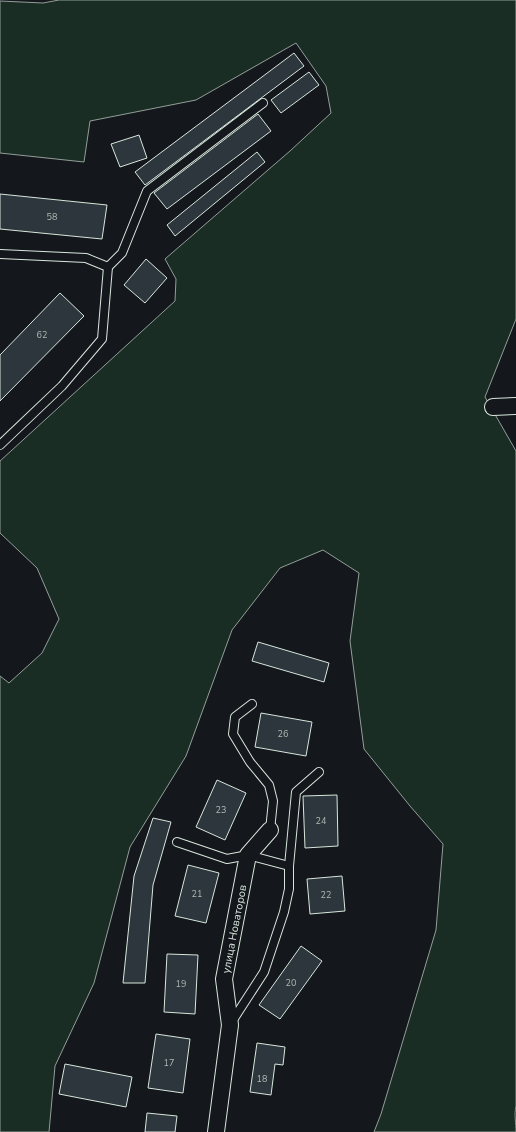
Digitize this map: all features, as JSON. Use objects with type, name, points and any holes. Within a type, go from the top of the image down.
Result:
[{"type":"street","points":[[493,407],[516,406]]},
{"type":"street","points":[[248,855],[270,830]]},
{"type":"street","name":"улица Новаторов","points":[[216,1132],[230,1025],[224,978],[248,855]]},
{"type":"lane","points":[[0,445],[62,386],[102,339],[108,267],[122,253],[147,191],[263,103]]},
{"type":"lane","points":[[0,254],[86,258],[108,267]]},
{"type":"lane","points":[[252,704],[235,717],[233,734],[250,762],[269,785],[273,801],[270,830]]},
{"type":"lane","points":[[230,1025],[264,972],[284,912],[289,889],[289,866],[296,792],[319,772]]},
{"type":"lane","points":[[177,842],[226,858],[248,855],[289,866]]},
{"type":"green space","points":[[59,0],[516,0],[516,319],[485,397],[516,451],[516,1132],[374,1132],[381,1114],[436,930],[443,844],[364,749],[350,641],[359,573],[323,550],[280,568],[232,630],[186,756],[130,847],[94,983],[55,1066],[49,1132],[0,1132],[0,676],[9,683],[42,653],[59,619],[37,568],[0,533],[0,461],[175,301],[176,279],[165,259],[290,151],[331,113],[326,86],[296,43],[196,100],[90,121],[84,162],[0,153],[0,1],[43,3]]},
{"type":"building","points":[[294,53],[304,66],[145,185],[135,172]]},
{"type":"building","points":[[309,72],[319,85],[281,113],[271,100]]},
{"type":"building","points":[[258,114],[271,131],[167,209],[154,193]]},
{"type":"building","points":[[139,135],[147,158],[120,167],[111,144]]},
{"type":"building","points":[[257,152],[265,162],[175,236],[167,225]]},
{"type":"building","points":[[0,194],[107,205],[102,239],[0,229]]},
{"type":"building","points":[[146,259],[167,278],[145,303],[124,285]]},
{"type":"building","points":[[60,293],[84,316],[0,401],[0,355]]},
{"type":"building","points":[[258,642],[329,663],[324,682],[252,661]]},
{"type":"building","points":[[261,713],[312,722],[306,756],[255,747]]},
{"type":"building","points":[[217,780],[246,793],[225,840],[196,827]]},
{"type":"building","points":[[337,795],[338,846],[305,848],[303,796]]},
{"type":"building","points":[[153,818],[171,822],[153,885],[145,983],[123,983],[134,876]]},
{"type":"building","points":[[188,865],[219,873],[206,923],[175,916]]},
{"type":"building","points":[[342,876],[345,911],[310,914],[307,879]]},
{"type":"building","points":[[301,946],[322,961],[280,1019],[259,1005]]},
{"type":"building","points":[[167,954],[198,955],[195,1014],[164,1012]]},
{"type":"building","points":[[156,1034],[190,1039],[183,1093],[148,1088]]},
{"type":"building","points":[[257,1043],[285,1047],[283,1065],[275,1064],[271,1095],[250,1092]]},
{"type":"building","points":[[65,1064],[132,1077],[126,1107],[59,1094]]},
{"type":"building","points":[[147,1113],[177,1116],[175,1132],[145,1132]]}]
